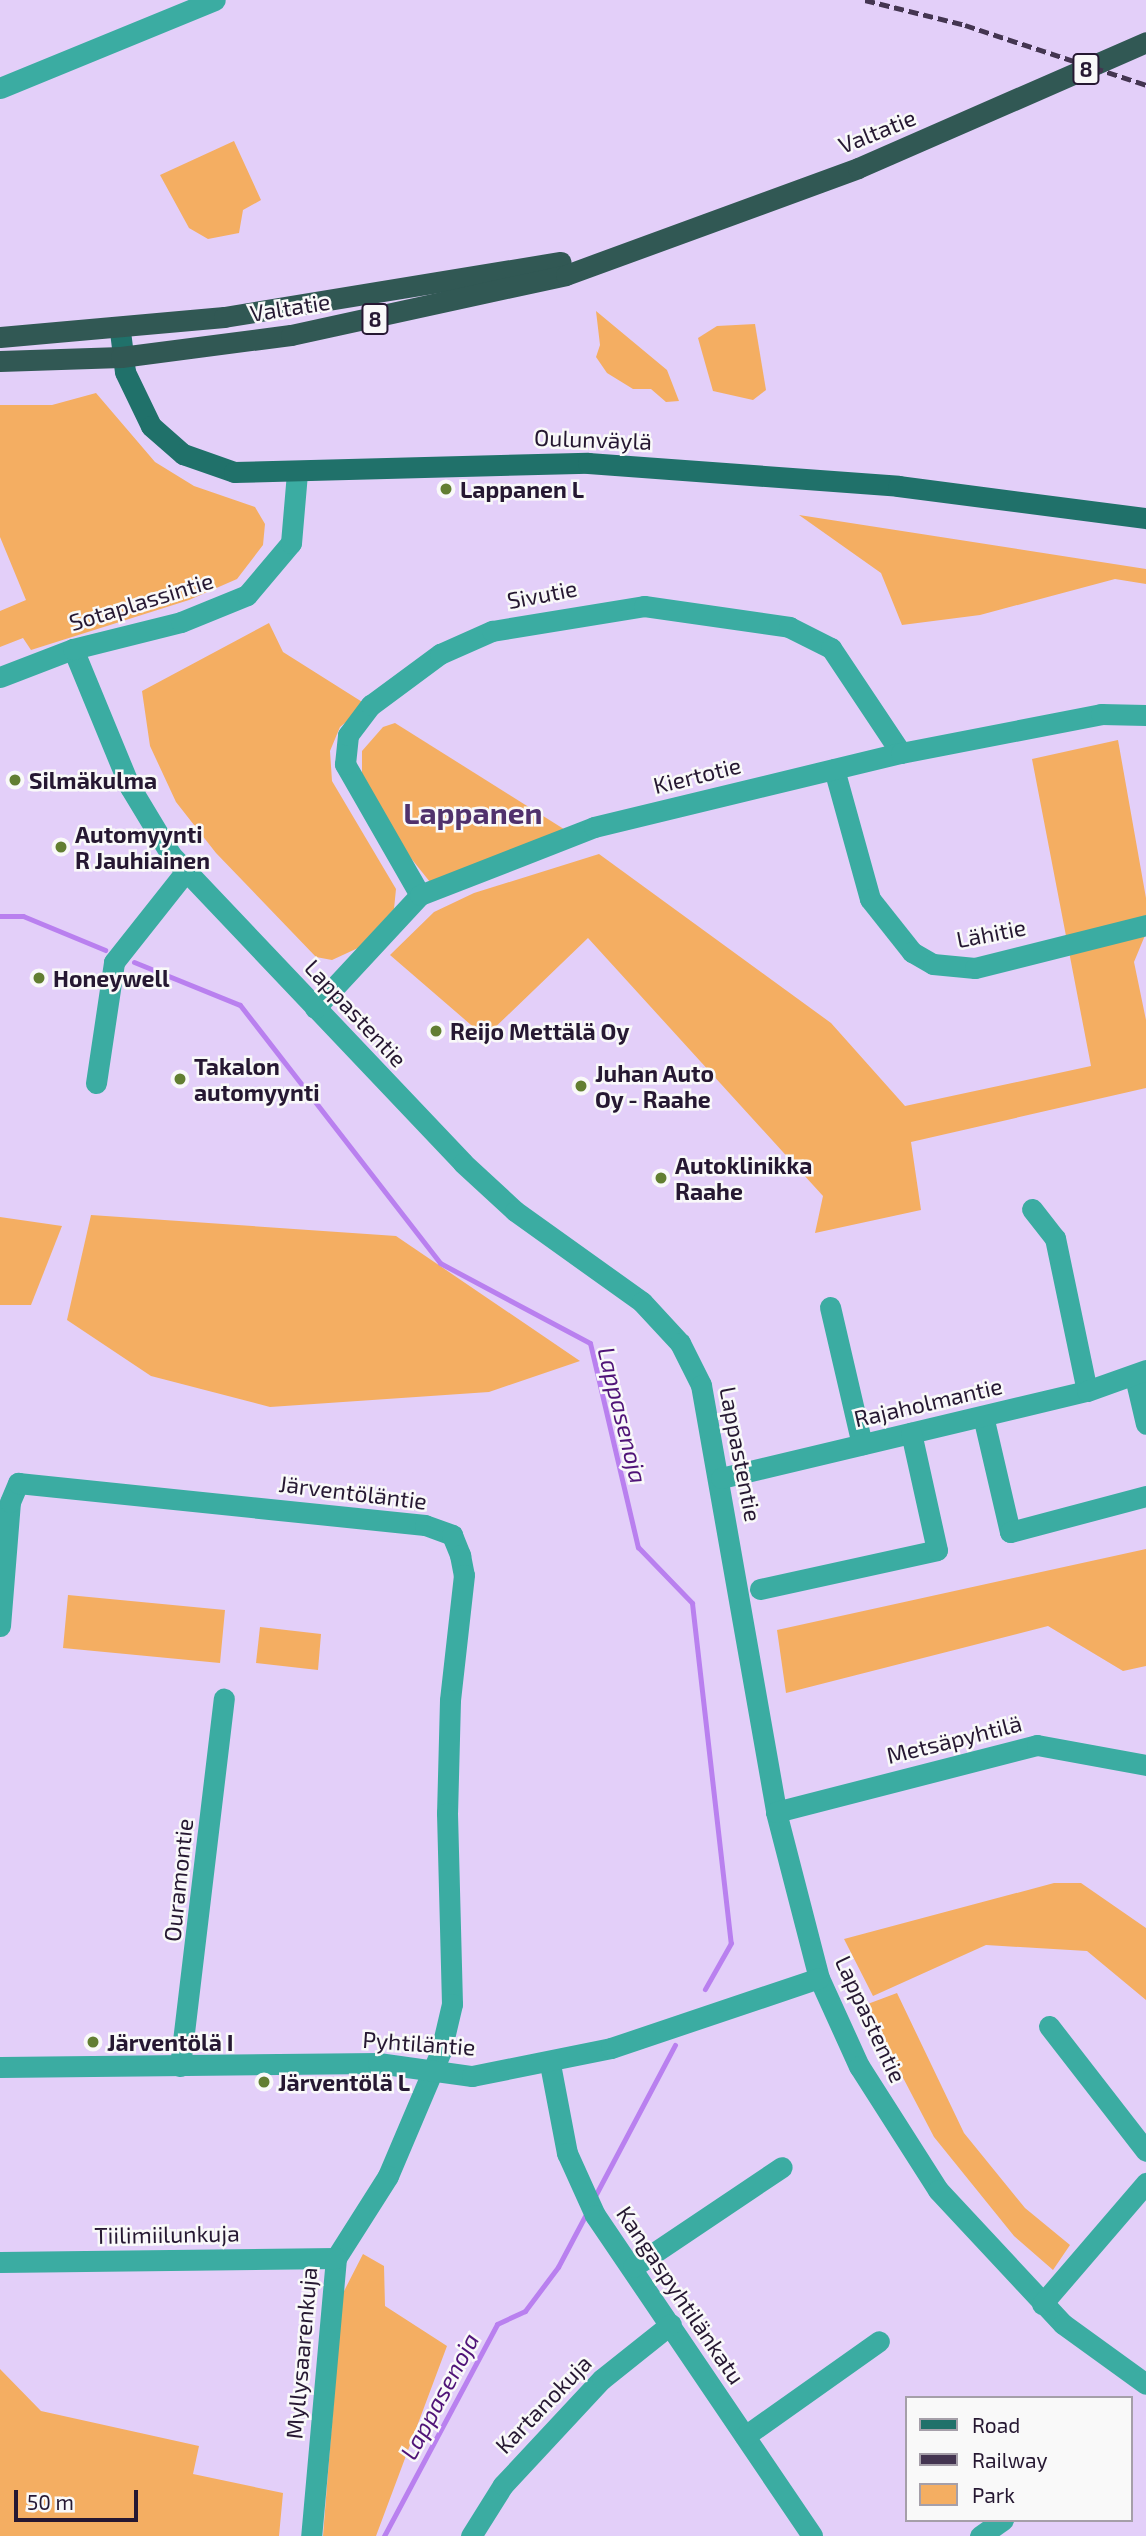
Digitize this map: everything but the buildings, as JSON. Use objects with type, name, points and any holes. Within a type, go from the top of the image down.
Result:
[{"type":"highway","name":"Valtatie","points":[[0,361],[121,357],[291,335],[431,308],[566,275],[622,250],[858,169],[1146,42]]},
{"type":"highway","name":"Valtatie","points":[[0,337],[120,331],[327,302],[622,250]]},
{"type":"main road","name":"Oulunväylä","points":[[120,331],[121,357],[151,426],[183,454],[234,472],[297,473],[588,463],[898,486],[1146,518]]},
{"type":"street","points":[[0,88],[215,0]]},
{"type":"street","name":"Sotaplassintie","points":[[0,677],[73,649],[181,622],[247,595],[291,543],[297,473]]},
{"type":"street","name":"Sivutie","points":[[421,895],[345,764],[348,735],[371,705],[440,654],[492,631],[644,606],[789,627],[831,648],[901,753]]},
{"type":"street","name":"Lappastentie","points":[[73,649],[130,787],[186,871],[463,1163],[515,1211],[642,1302],[680,1343],[701,1385],[721,1478],[776,1812],[819,1978],[859,2066],[900,2136],[969,2227],[1042,2304],[1146,2384]]},
{"type":"street","name":"Kiertotie","points":[[315,1008],[421,895],[593,827],[901,753],[1101,713],[1146,715]]},
{"type":"street","name":"Lähitie","points":[[834,769],[870,899],[912,952],[933,964],[975,968],[1146,925]]},
{"type":"street","points":[[96,1083],[114,962],[186,871]]},
{"type":"street","points":[[1032,1209],[1055,1238],[1087,1391]]},
{"type":"street","points":[[830,1307],[862,1444]]},
{"type":"street","points":[[1141,1373],[1146,1424]]},
{"type":"street","name":"Rajaholmantie","points":[[721,1478],[1087,1391],[1141,1373]]},
{"type":"street","points":[[983,1416],[1010,1532],[1146,1496]]},
{"type":"street","points":[[760,1589],[936,1550],[911,1433]]},
{"type":"street","name":"Järventöläntie","points":[[0,1626],[10,1502],[18,1483],[425,1525],[452,1535],[464,1575],[450,1700],[452,2004],[433,2072]]},
{"type":"street","name":"Ouramontie","points":[[180,2066],[224,1699]]},
{"type":"street","name":"Metsäpyhtilä","points":[[776,1812],[1037,1745],[1146,1765]]},
{"type":"street","name":"Pyhtiläntie","points":[[0,2067],[378,2063],[472,2076],[550,2064],[784,1993],[819,1978]]},
{"type":"street","points":[[1049,2026],[1146,2151]]},
{"type":"street","name":"Kangaspyhtilänkatu","points":[[550,2064],[579,2183],[595,2215],[633,2267],[812,2536]]},
{"type":"street","name":"Myllysaarenkuja","points":[[311,2536],[336,2258],[388,2176],[433,2072]]},
{"type":"street","points":[[633,2267],[782,2166]]},
{"type":"street","points":[[1042,2304],[1146,2183]]},
{"type":"street","name":"Tiilimiilunkuja","points":[[0,2262],[336,2258]]},
{"type":"street","name":"Kartanokuja","points":[[471,2536],[503,2484],[566,2417],[602,2379],[671,2324]]},
{"type":"street","points":[[745,2435],[879,2341]]},
{"type":"street","points":[[980,2536],[1000,2522]]},
{"type":"green space","points":[[234,141],[261,200],[243,210],[239,233],[208,239],[189,228],[160,175]]},
{"type":"green space","points":[[596,311],[667,370],[679,401],[666,402],[651,389],[633,389],[607,373],[596,357],[600,345]]},
{"type":"green space","points":[[755,324],[766,390],[753,400],[713,391],[698,338],[717,326]]},
{"type":"green space","points":[[96,393],[155,462],[194,486],[255,507],[265,524],[263,545],[237,579],[189,600],[31,650],[23,638],[0,647],[0,611],[26,600],[0,537],[0,405],[52,405]]},
{"type":"green space","points":[[799,515],[1146,569],[1146,584],[1115,579],[980,615],[902,625],[881,573]]},
{"type":"green space","points":[[269,623],[283,652],[367,705],[340,727],[330,751],[332,781],[396,889],[394,909],[358,948],[332,960],[316,957],[216,853],[176,802],[150,746],[142,691]]},
{"type":"green space","points":[[395,723],[567,831],[430,882],[406,852],[362,775],[362,751],[383,727]]},
{"type":"green space","points":[[1118,740],[1146,898],[1146,933],[1134,962],[1146,1020],[1146,1088],[911,1142],[921,1210],[815,1233],[823,1196],[588,938],[485,1037],[390,955],[434,912],[474,893],[599,854],[831,1023],[905,1106],[1091,1066],[1032,759]]},
{"type":"green space","points":[[91,1215],[396,1236],[580,1361],[489,1392],[270,1407],[151,1376],[67,1320]]},
{"type":"green space","points":[[0,1217],[62,1226],[31,1305],[0,1305]]},
{"type":"green space","points":[[1146,1549],[1146,1666],[1123,1671],[1048,1626],[786,1693],[777,1630]]},
{"type":"green space","points":[[68,1595],[225,1610],[220,1663],[63,1648]]},
{"type":"green space","points":[[260,1627],[321,1634],[318,1670],[256,1663]]},
{"type":"green space","points":[[1054,1883],[1081,1883],[1146,1928],[1146,2000],[1087,1951],[986,1945],[873,1996],[844,1939]]},
{"type":"green space","points":[[897,1993],[964,2133],[1025,2208],[1070,2245],[1053,2270],[1014,2236],[934,2137],[865,2005]]},
{"type":"green space","points":[[363,2254],[384,2266],[385,2306],[447,2346],[376,2536],[323,2536],[342,2295]]},
{"type":"green space","points":[[0,2369],[41,2411],[199,2446],[193,2474],[283,2493],[279,2536],[0,2536]]},
{"type":"waterway","name":"Lappasenoja","points":[[0,916],[23,916],[105,950]]},
{"type":"waterway","name":"Lappasenoja","points":[[134,962],[240,1005],[440,1263],[590,1343],[638,1547],[692,1603],[731,1943],[705,1989]]},
{"type":"waterway","name":"Lappasenoja","points":[[595,2196],[675,2045]]},
{"type":"waterway","name":"Lappasenoja","points":[[384,2536],[497,2324],[525,2311],[558,2267],[585,2216]]},
{"type":"railway","points":[[865,0],[965,25],[1146,85]]},
{"type":"place","name":"Lappanen L","points":[[446,489]]},
{"type":"place","name":"Silmäkulma","points":[[15,780]]},
{"type":"place","name":"Automyynti R Jauhiainen","points":[[61,847]]},
{"type":"place","name":"Honeywell","points":[[39,978]]},
{"type":"place","name":"Reijo Mettälä Oy","points":[[436,1031]]},
{"type":"place","name":"Takalon automyynti","points":[[180,1079]]},
{"type":"place","name":"Juhan Auto Oy - Raahe","points":[[581,1086]]},
{"type":"place","name":"Autoklinikka Raahe","points":[[661,1178]]},
{"type":"place","name":"Järventölä I","points":[[93,2042]]},
{"type":"place","name":"Järventölä L","points":[[264,2082]]},
{"type":"district","name":"Lappanen","points":[[473,812]]}]
